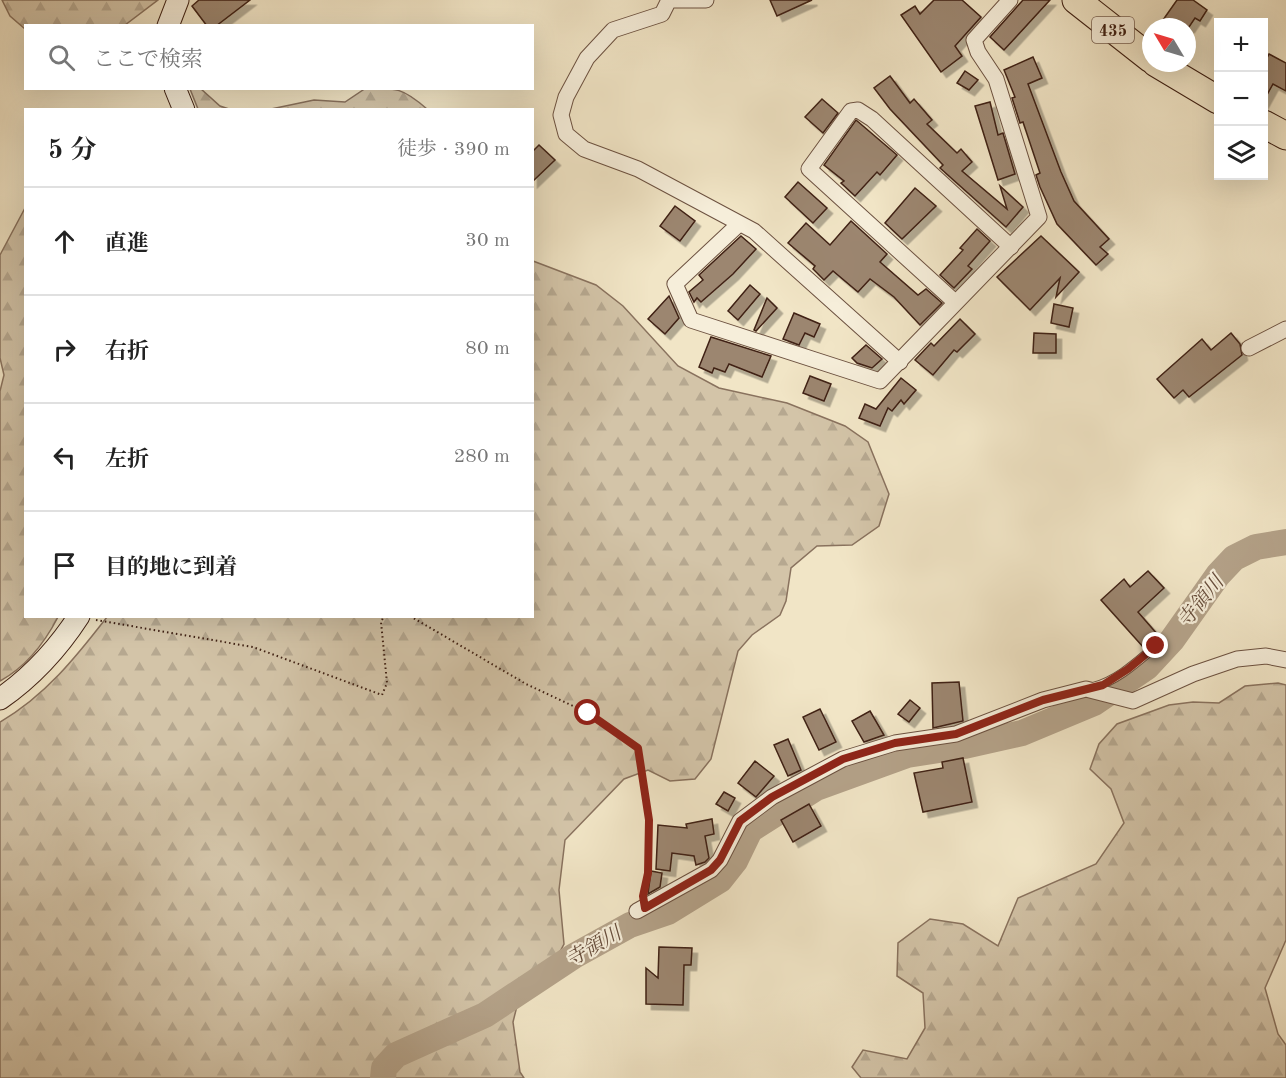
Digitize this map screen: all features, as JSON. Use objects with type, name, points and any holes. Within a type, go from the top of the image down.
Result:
[{"type":"highway","name":"435","points":[[1076,0],[1142,52]]},
{"type":"highway","points":[[1171,72],[1214,98]]},
{"type":"highway","points":[[1267,126],[1286,136]]},
{"type":"street","points":[[169,24],[178,0]]},
{"type":"street","points":[[706,0],[669,0],[662,14],[613,30],[587,58],[566,97],[561,115],[566,134],[584,149],[638,169],[754,231],[900,362]]},
{"type":"street","points":[[739,224],[675,284],[691,320],[880,381],[1039,217],[996,79],[978,52],[974,40],[1010,0]]},
{"type":"street","points":[[176,90],[183,108]]},
{"type":"street","points":[[956,302],[809,169],[850,111],[858,110],[872,119],[1011,247]]},
{"type":"street","points":[[1249,348],[1286,329]]},
{"type":"street","points":[[0,699],[29,679],[53,653],[78,618]]},
{"type":"street","points":[[641,909],[711,870],[720,860],[740,821],[772,797],[843,759],[895,743],[956,734],[1043,700],[1089,690],[1133,701],[1193,674],[1237,659],[1266,656],[1286,660]]},
{"type":"lane","points":[[1089,690],[1103,685],[1128,669],[1156,646]]},
{"type":"path","points":[[85,618],[253,647],[382,695],[387,683],[381,622],[383,618]]},
{"type":"path","points":[[413,618],[526,684],[588,713],[638,748],[649,820],[648,873],[641,909]]},
{"type":"green space","points":[[2,0],[158,0],[126,24],[24,24],[24,28],[10,16]]},
{"type":"green space","points":[[190,90],[202,90],[220,106],[226,108],[198,108]]},
{"type":"green space","points":[[363,90],[394,90],[412,97],[426,108],[276,108],[314,100],[345,102]]},
{"type":"green space","points":[[24,210],[24,618],[57,618],[34,653],[18,669],[0,681],[0,391],[4,375],[0,358],[0,255]]},
{"type":"green space","points":[[534,261],[596,285],[623,306],[678,366],[719,388],[787,403],[845,426],[868,442],[889,494],[879,526],[852,545],[817,546],[791,568],[786,601],[780,615],[752,635],[738,651],[711,759],[695,779],[670,781],[648,770],[624,779],[565,840],[559,890],[564,944],[555,961],[522,986],[513,1022],[520,1072],[524,1078],[0,1078],[0,722],[45,688],[71,661],[106,618],[534,618]]},
{"type":"green space","points":[[1278,683],[1286,685],[1286,940],[1265,988],[1278,1034],[1286,1045],[1286,1078],[861,1078],[852,1067],[863,1050],[907,1059],[925,1028],[923,993],[897,976],[898,943],[930,919],[963,924],[998,946],[1018,898],[1096,864],[1124,823],[1111,789],[1090,769],[1099,744],[1117,724],[1169,705],[1193,702],[1219,703],[1245,686]]},
{"type":"building","points":[[199,0],[250,0],[219,24],[206,24],[192,6]]},
{"type":"building","points":[[770,0],[812,0],[777,16]]},
{"type":"building","points":[[934,0],[962,0],[981,17],[955,46],[962,56],[941,72],[901,15],[915,6],[920,14]]},
{"type":"building","points":[[1023,0],[1050,0],[1004,50],[990,37]]},
{"type":"building","points":[[1177,0],[1193,0],[1207,10],[1200,21],[1196,18],[1164,18]]},
{"type":"building","points":[[1269,54],[1286,63],[1286,91],[1273,84],[1268,93]]},
{"type":"building","points":[[1033,57],[1042,78],[1028,84],[1061,172],[1074,201],[1109,239],[1100,247],[1108,254],[1096,265],[1057,224],[1040,187],[1036,175],[1040,173],[1023,122],[1020,123],[1012,98],[1015,97],[1004,70]]},
{"type":"building","points":[[965,71],[978,80],[969,90],[957,83]]},
{"type":"building","points":[[890,76],[910,103],[914,99],[932,120],[927,124],[957,153],[961,149],[972,162],[962,171],[1007,209],[1000,186],[1023,207],[1006,227],[940,168],[943,165],[890,109],[874,88]]},
{"type":"building","points":[[822,99],[838,113],[823,133],[805,117]]},
{"type":"building","points":[[990,102],[998,135],[1003,133],[1015,174],[998,180],[975,106]]},
{"type":"building","points":[[856,120],[897,155],[880,175],[877,172],[855,196],[841,183],[844,181],[824,165]]},
{"type":"building","points":[[539,145],[555,160],[534,180],[534,150]]},
{"type":"building","points":[[798,182],[827,208],[813,223],[785,197]]},
{"type":"building","points":[[915,188],[936,206],[902,239],[885,223]]},
{"type":"building","points":[[675,206],[695,221],[680,241],[660,226]]},
{"type":"building","points":[[851,221],[887,254],[880,262],[918,295],[926,289],[942,303],[920,325],[894,297],[870,279],[858,292],[833,271],[824,280],[813,269],[815,266],[788,243],[806,223],[830,245]]},
{"type":"building","points":[[977,229],[990,241],[968,266],[972,269],[954,288],[940,275],[963,250],[960,248]]},
{"type":"building","points":[[741,236],[756,249],[733,274],[701,302],[697,298],[694,302],[689,292],[703,280],[699,275]]},
{"type":"building","points":[[1041,236],[1079,272],[1056,297],[1060,278],[1030,310],[997,277]]},
{"type":"building","points":[[750,285],[760,294],[738,320],[728,311]]},
{"type":"building","points":[[669,296],[679,318],[665,334],[648,319]]},
{"type":"building","points":[[767,298],[777,308],[756,331],[754,330]]},
{"type":"building","points":[[1054,304],[1073,308],[1069,327],[1051,323]]},
{"type":"building","points":[[794,313],[820,324],[814,337],[805,333],[799,345],[783,339]]},
{"type":"building","points":[[960,319],[975,334],[957,352],[954,350],[933,375],[915,360],[931,343],[934,346]]},
{"type":"building","points":[[1034,333],[1056,334],[1056,353],[1033,353]]},
{"type":"building","points":[[1231,333],[1240,344],[1242,355],[1189,397],[1183,390],[1174,398],[1157,379],[1202,339],[1211,350]]},
{"type":"building","points":[[711,337],[771,356],[762,377],[729,364],[725,372],[714,368],[712,373],[699,367]]},
{"type":"building","points":[[866,345],[882,359],[872,368],[857,363],[852,358]]},
{"type":"building","points":[[810,376],[831,384],[824,401],[803,393]]},
{"type":"building","points":[[901,378],[916,390],[904,404],[901,400],[892,411],[888,408],[880,426],[859,418],[865,404],[876,409]]},
{"type":"building","points":[[1148,571],[1164,588],[1138,612],[1158,635],[1144,648],[1101,600],[1124,579],[1130,587]]},
{"type":"building","points":[[959,682],[963,721],[933,728],[932,683]]},
{"type":"building","points":[[910,700],[920,708],[909,722],[898,714]]},
{"type":"building","points":[[820,709],[836,742],[819,750],[803,717]]},
{"type":"building","points":[[870,711],[884,735],[864,742],[852,721]]},
{"type":"building","points":[[788,739],[801,770],[788,776],[774,745]]},
{"type":"building","points":[[963,758],[972,802],[923,812],[914,773],[943,768],[942,762]]},
{"type":"building","points":[[755,761],[774,776],[756,797],[738,783]]},
{"type":"building","points":[[724,792],[735,798],[728,811],[716,804]]},
{"type":"building","points":[[809,804],[821,826],[793,842],[781,820]]},
{"type":"building","points":[[712,819],[714,834],[705,836],[709,858],[705,862],[696,865],[694,856],[672,853],[670,871],[656,869],[658,825],[687,828],[686,824]]},
{"type":"building","points":[[651,871],[662,873],[660,887],[648,894]]},
{"type":"building","points":[[659,947],[692,948],[691,965],[684,965],[683,1005],[646,1004],[646,968],[658,978]]},
{"type":"waterway","name":"寺領川","points":[[383,1078],[384,1068],[396,1055],[485,1015],[574,956],[630,925],[668,912],[720,880],[735,861],[750,830],[816,788],[907,755],[964,746],[1022,733],[1094,703],[1147,667],[1172,640],[1218,575],[1234,558],[1256,547],[1286,542]]},
{"type":"route","points":[[588,713],[638,748],[649,820],[648,873],[643,896],[645,908],[711,870],[720,860],[740,821],[772,797],[843,759],[895,743],[956,734],[1043,700],[1103,685],[1128,669],[1156,646]]}]
